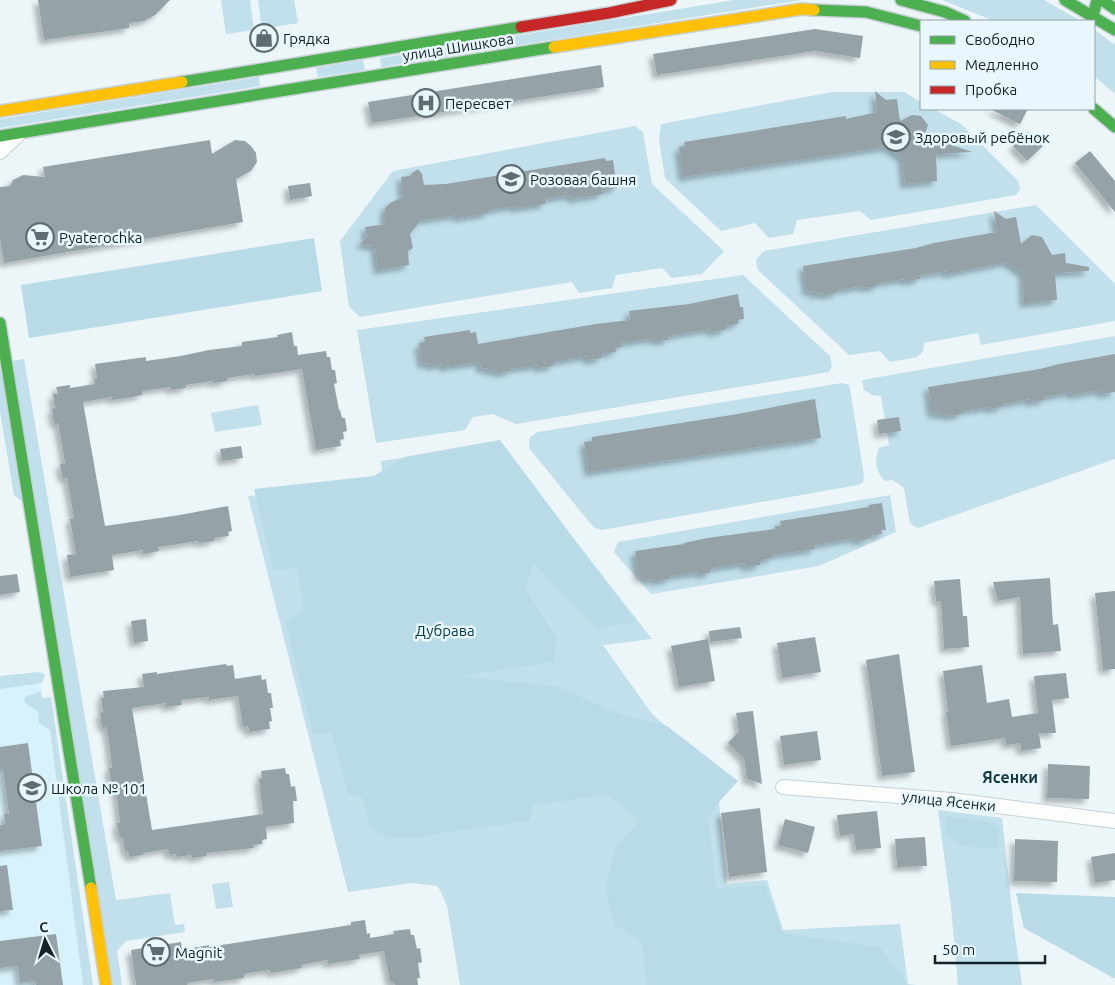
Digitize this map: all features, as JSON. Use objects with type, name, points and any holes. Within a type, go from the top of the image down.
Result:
[{"type":"main road","name":"улица Шишкова","points":[[0,112],[268,80],[372,63],[671,0]]},
{"type":"main road","points":[[802,9],[817,0]]},
{"type":"main road","points":[[901,0],[945,12],[963,20]]},
{"type":"main road","points":[[1065,0],[1115,30]]},
{"type":"main road","points":[[1093,16],[1097,0]]},
{"type":"main road","points":[[1102,0],[1115,8]]},
{"type":"main road","name":"улица Шишкова","points":[[0,136],[268,80],[372,63],[634,34],[802,9],[866,12],[920,26]]},
{"type":"main road","points":[[1095,109],[1115,127]]},
{"type":"main road","points":[[0,324],[106,985]]},
{"type":"street","points":[[0,152],[20,133]]},
{"type":"street","name":"улица Ясенки","points":[[783,787],[951,800],[1115,820]]},
{"type":"shaded area","name":"Школа № 101","points":[[39,677],[42,698],[51,697],[93,985],[0,985],[0,683]]},
{"type":"green space","points":[[221,0],[250,0],[254,30],[226,34]]},
{"type":"green space","points":[[258,0],[294,0],[298,23],[262,29]]},
{"type":"green space","points":[[734,0],[802,0],[381,67],[380,58]]},
{"type":"green space","points":[[942,0],[1044,0],[1079,20],[992,20]]},
{"type":"green space","points":[[1095,30],[1115,45],[1115,94],[1095,77]]},
{"type":"green space","points":[[363,60],[365,70],[318,77],[316,68]]},
{"type":"green space","points":[[259,77],[260,86],[0,128],[0,119]]},
{"type":"green space","points":[[832,92],[904,92],[920,101],[920,110],[935,110],[961,124],[1018,181],[1020,189],[1016,195],[871,220],[860,211],[797,220],[793,234],[769,238],[755,223],[721,231],[665,178],[659,140],[661,124]]},
{"type":"green space","points":[[635,126],[643,132],[652,184],[724,251],[702,274],[672,278],[662,268],[616,275],[612,288],[579,293],[572,282],[360,317],[349,307],[340,241],[393,171]]},
{"type":"green space","points":[[1036,205],[1115,284],[1115,321],[981,345],[978,333],[924,343],[923,351],[917,357],[890,362],[880,351],[849,355],[758,270],[756,260],[764,251]]},
{"type":"green space","points":[[314,238],[322,291],[29,338],[21,285]]},
{"type":"green space","points":[[743,275],[830,356],[832,366],[829,372],[516,424],[493,414],[473,417],[465,430],[376,443],[357,330]]},
{"type":"green space","points":[[1115,336],[1115,459],[918,528],[910,523],[904,488],[893,480],[885,481],[878,470],[877,456],[879,448],[889,445],[881,396],[872,395],[864,390],[862,380]]},
{"type":"green space","points":[[24,359],[116,900],[170,893],[175,925],[184,924],[185,932],[126,941],[117,951],[122,985],[106,985],[29,508],[14,495],[0,412],[0,370],[6,362]]},
{"type":"green space","points":[[842,383],[849,385],[850,389],[864,476],[863,482],[858,485],[602,530],[595,528],[590,523],[529,448],[530,437],[538,432]]},
{"type":"green space","points":[[258,405],[262,425],[215,432],[211,413]]},
{"type":"green space","name":"Дубрава","points":[[500,440],[636,622],[597,629],[533,563],[526,590],[557,639],[554,662],[461,676],[556,686],[622,715],[667,726],[738,781],[719,802],[708,820],[717,888],[765,886],[783,933],[880,947],[908,985],[647,985],[642,942],[615,925],[605,889],[616,847],[639,821],[609,795],[533,805],[530,821],[425,837],[389,838],[370,827],[363,798],[348,794],[331,732],[313,735],[285,621],[304,610],[297,568],[274,571],[254,489],[374,476],[404,457]]},
{"type":"green space","name":"Дубрава","points":[[500,444],[652,639],[603,645],[652,714],[712,766],[719,802],[727,884],[767,880],[783,930],[900,924],[908,984],[916,985],[460,985],[447,906],[438,886],[412,883],[348,892],[248,496],[374,484],[383,480],[381,461]]},
{"type":"green space","points":[[890,495],[896,532],[819,566],[651,594],[614,552],[618,542]]},
{"type":"green space","points":[[43,673],[45,676],[42,683],[0,689],[0,676]]},
{"type":"green space","points":[[41,691],[42,698],[51,697],[93,985],[83,985],[50,730],[39,723],[38,711],[27,705],[24,701],[25,697]]},
{"type":"green space","points":[[938,810],[1002,818],[1022,985],[958,985],[951,907]]},
{"type":"green space","points":[[946,816],[994,823],[999,830],[998,847],[970,847],[953,841],[945,827]]},
{"type":"green space","points":[[229,882],[233,907],[216,909],[212,884]]},
{"type":"green space","points":[[1016,893],[1115,897],[1115,979],[1024,928]]},
{"type":"building","points":[[38,0],[170,0],[155,15],[144,21],[129,23],[129,28],[44,40]]},
{"type":"building","points":[[815,29],[863,36],[860,58],[815,51],[657,75],[653,54]]},
{"type":"building","points":[[601,65],[604,87],[372,123],[368,102]]},
{"type":"building","points":[[875,91],[886,100],[897,99],[900,121],[912,115],[921,116],[928,125],[924,136],[946,134],[946,143],[972,152],[936,154],[937,181],[905,184],[902,157],[887,147],[683,177],[679,147],[685,146],[684,142],[846,116],[846,119],[877,112]]},
{"type":"building","points":[[992,110],[1027,110],[1020,124]]},
{"type":"building","points":[[1028,132],[1043,146],[1027,161],[1013,146]]},
{"type":"building","points":[[210,140],[212,154],[235,140],[245,141],[256,153],[257,162],[251,171],[236,179],[243,222],[4,263],[0,239],[0,187],[10,186],[13,180],[23,175],[45,177],[43,167]]},
{"type":"building","points":[[1090,151],[1115,181],[1115,212],[1075,163]]},
{"type":"building","points":[[605,158],[606,161],[613,160],[617,188],[602,190],[603,194],[572,199],[571,195],[545,199],[546,204],[488,210],[489,213],[458,218],[458,215],[421,220],[410,234],[413,248],[408,251],[409,265],[378,270],[375,246],[360,244],[367,237],[365,227],[386,224],[384,214],[386,207],[403,197],[401,177],[410,176],[418,169],[422,174],[424,185],[446,184]]},
{"type":"building","points":[[310,183],[312,196],[290,200],[288,186]]},
{"type":"building","points":[[994,211],[1006,219],[1016,217],[1021,244],[1032,235],[1042,237],[1052,255],[1065,253],[1066,263],[1089,267],[1089,271],[1055,273],[1057,300],[1024,303],[1023,273],[1007,262],[947,274],[947,271],[920,275],[920,279],[877,283],[878,286],[837,290],[837,293],[823,295],[823,293],[814,294],[814,291],[807,292],[803,266],[916,248],[997,232]]},
{"type":"building","points":[[738,294],[740,307],[743,307],[744,319],[738,320],[738,324],[725,326],[725,330],[711,332],[710,329],[668,336],[669,340],[655,341],[654,338],[621,343],[622,347],[615,348],[616,352],[601,354],[602,358],[587,360],[587,356],[553,362],[553,366],[538,368],[538,365],[510,369],[511,371],[498,373],[497,370],[481,369],[480,362],[443,367],[443,364],[430,366],[430,363],[422,364],[419,343],[425,342],[424,337],[470,330],[470,333],[476,332],[478,344],[630,320],[629,311],[689,304]]},
{"type":"building","points":[[292,332],[294,346],[297,346],[298,355],[326,351],[327,357],[330,357],[332,370],[335,370],[337,383],[334,384],[339,410],[342,418],[345,418],[347,431],[343,432],[344,439],[340,440],[341,446],[316,450],[302,369],[227,378],[227,381],[185,385],[186,388],[171,390],[170,387],[142,391],[142,395],[126,398],[112,400],[112,397],[83,402],[105,526],[228,506],[232,531],[228,532],[229,536],[214,538],[214,541],[199,543],[198,541],[158,547],[159,551],[143,554],[143,550],[112,555],[114,570],[70,577],[67,555],[76,554],[70,519],[74,518],[67,478],[63,479],[60,464],[65,463],[58,423],[54,423],[52,409],[55,408],[53,394],[58,394],[56,387],[70,385],[70,388],[95,384],[94,379],[97,378],[95,364],[146,357],[146,361],[181,356],[242,346],[242,342],[278,337],[277,335]]},
{"type":"building","points":[[1115,354],[1115,392],[1101,394],[1101,390],[1072,395],[1072,392],[1044,397],[1045,400],[1030,402],[1030,399],[1002,404],[1002,407],[961,411],[962,414],[948,416],[947,414],[939,415],[938,412],[932,414],[928,387],[1040,369]]},
{"type":"building","points":[[815,399],[821,438],[589,472],[584,442],[592,441],[592,437],[738,414]]},
{"type":"building","points":[[899,417],[901,431],[879,434],[877,420]]},
{"type":"building","points":[[241,446],[243,458],[222,461],[220,449]]},
{"type":"building","points":[[882,503],[886,530],[881,530],[882,534],[868,536],[868,539],[856,541],[855,538],[814,545],[815,549],[772,555],[773,558],[760,560],[760,565],[746,567],[745,563],[718,567],[710,569],[710,573],[699,574],[699,572],[669,576],[670,579],[656,581],[656,579],[645,580],[645,577],[639,578],[635,551],[684,544],[707,538],[775,529],[775,526],[781,526],[780,521],[869,507],[868,505]]},
{"type":"building","points":[[17,574],[20,592],[0,595],[0,576]]},
{"type":"building","points":[[1050,578],[1053,625],[1058,624],[1061,651],[1023,654],[1020,597],[998,601],[993,582]]},
{"type":"building","points":[[960,579],[963,616],[967,616],[969,647],[944,649],[941,601],[936,601],[934,581]]},
{"type":"building","points":[[1115,591],[1115,669],[1103,670],[1095,593]]},
{"type":"building","points":[[146,619],[148,641],[134,643],[131,621]]},
{"type":"building","points":[[740,627],[742,638],[710,642],[709,631]]},
{"type":"building","points":[[815,637],[821,672],[782,678],[777,643]]},
{"type":"building","points":[[708,639],[715,681],[679,687],[671,646]]},
{"type":"building","points":[[899,654],[915,772],[882,776],[866,660]]},
{"type":"building","points":[[226,664],[227,666],[233,665],[235,679],[261,675],[262,680],[266,679],[268,693],[271,693],[273,708],[270,708],[272,721],[269,722],[270,729],[249,732],[248,726],[243,727],[238,696],[209,700],[209,697],[181,700],[182,705],[166,707],[166,703],[132,708],[152,830],[263,814],[259,779],[262,778],[261,771],[285,768],[286,774],[289,774],[291,787],[295,786],[297,801],[293,801],[294,823],[266,827],[267,839],[262,840],[262,844],[253,845],[254,848],[206,853],[207,856],[192,858],[191,855],[177,857],[176,854],[169,855],[168,849],[129,857],[128,851],[125,851],[123,837],[119,837],[117,823],[120,823],[117,797],[114,782],[111,783],[109,768],[112,768],[109,742],[106,727],[102,727],[100,713],[103,712],[101,698],[104,698],[103,691],[144,687],[142,674],[157,672],[157,674]]},
{"type":"building","points":[[982,665],[987,703],[1009,699],[1012,717],[1038,713],[1034,676],[1066,673],[1069,698],[1052,700],[1056,733],[1039,733],[1041,748],[1021,751],[1020,743],[1006,745],[1005,738],[951,746],[943,671]]},
{"type":"building","points":[[753,711],[762,784],[747,779],[744,759],[728,743],[739,731],[736,713]]},
{"type":"building","points":[[817,731],[821,760],[784,765],[780,736]]},
{"type":"building","points":[[28,743],[42,846],[0,851],[0,825],[5,824],[4,814],[9,814],[3,769],[0,769],[0,747]]},
{"type":"building","points":[[1048,764],[1090,766],[1089,799],[1047,798]]},
{"type":"building","points":[[760,808],[767,872],[729,877],[721,813]]},
{"type":"building","points":[[877,811],[881,848],[856,850],[854,834],[840,836],[837,815]]},
{"type":"building","points":[[785,819],[815,827],[808,853],[778,845]]},
{"type":"building","points":[[925,837],[927,866],[897,867],[895,839]]},
{"type":"building","points":[[1015,839],[1058,841],[1057,882],[1014,881]]},
{"type":"building","points":[[1115,853],[1115,880],[1095,883],[1091,857]]},
{"type":"building","points":[[7,865],[13,910],[0,911],[0,866]]},
{"type":"building","points":[[365,920],[367,934],[370,933],[370,938],[394,934],[393,931],[410,929],[411,935],[414,935],[417,949],[420,948],[422,962],[418,963],[420,978],[417,978],[418,985],[395,985],[394,982],[390,982],[384,951],[359,955],[360,959],[328,964],[327,960],[301,965],[302,968],[271,973],[270,970],[244,974],[244,978],[214,982],[214,979],[187,983],[187,985],[136,985],[131,950],[181,942],[182,950],[209,945],[209,947],[351,925],[351,922]]},
{"type":"building","points":[[56,934],[63,985],[36,985],[35,981],[20,983],[18,966],[0,968],[0,941]]},
{"type":"traffic: fast","points":[[901,0],[945,12],[963,20]]},
{"type":"traffic: fast","points":[[1065,0],[1115,30]]},
{"type":"traffic: fast","points":[[1093,16],[1097,0]]},
{"type":"traffic: fast","points":[[1102,0],[1115,9]]},
{"type":"traffic: fast","points":[[814,10],[866,12],[920,26]]},
{"type":"traffic: fast","points":[[182,82],[521,27]]},
{"type":"traffic: fast","points":[[0,136],[554,47]]},
{"type":"traffic: fast","points":[[1095,110],[1115,127]]},
{"type":"traffic: fast","points":[[0,323],[91,888]]},
{"type":"traffic: slow","points":[[554,47],[802,9],[814,10]]},
{"type":"traffic: slow","points":[[0,111],[182,82]]},
{"type":"traffic: slow","points":[[91,888],[106,985]]},
{"type":"traffic: jam","points":[[521,27],[609,13],[671,0]]},
{"type":"place","name":"Грядка","points":[[264,38]]},
{"type":"place","name":"Пересвет","points":[[426,103]]},
{"type":"place","name":"Здоровый ребёнок","points":[[896,137]]},
{"type":"place","name":"Розовая башня","points":[[511,179]]},
{"type":"place","name":"Pyaterochka","points":[[40,237]]},
{"type":"place","name":"Школа № 101","points":[[32,788]]},
{"type":"place","name":"Magnit","points":[[156,952]]},
{"type":"district","name":"Ясенки","points":[[1010,777]]}]
